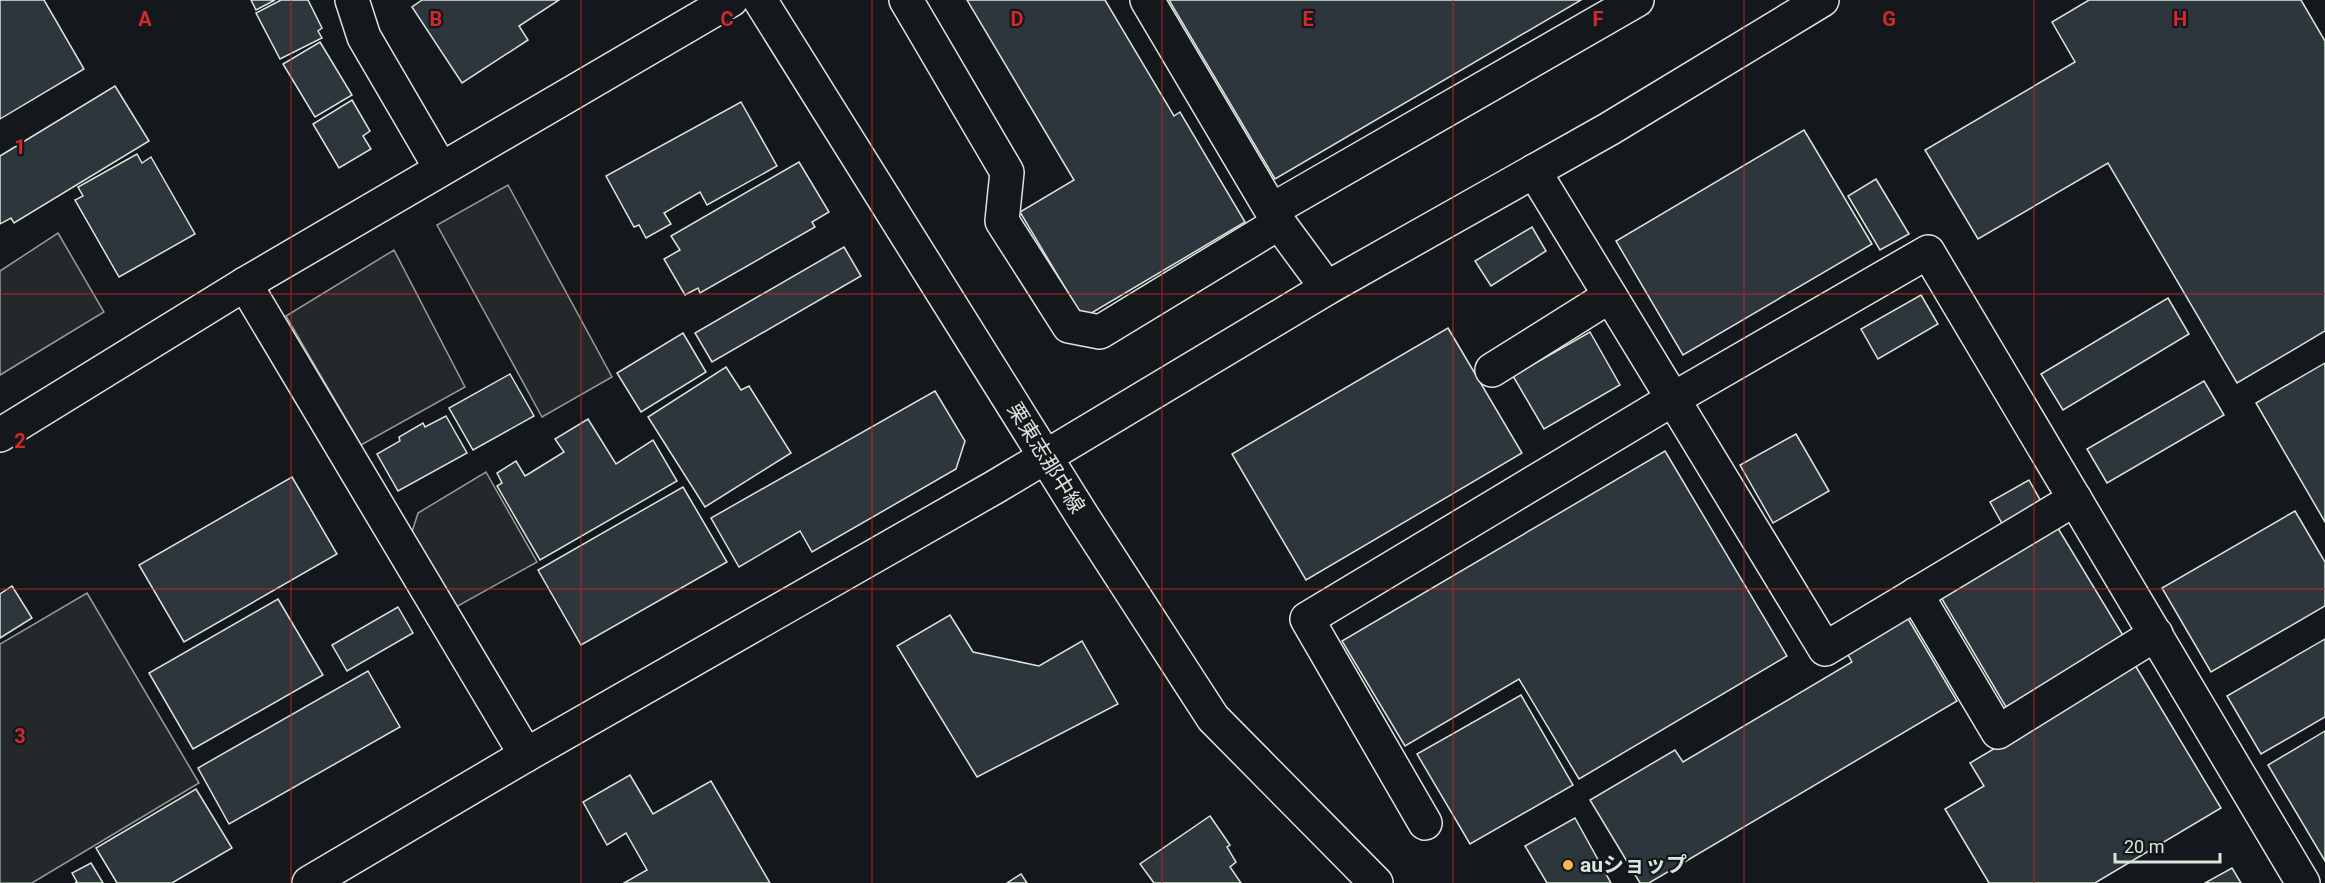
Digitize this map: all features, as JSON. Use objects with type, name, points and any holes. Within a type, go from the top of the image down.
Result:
[{"type":"street","points":[[352,0],[364,37],[441,169]]},
{"type":"street","points":[[0,435],[245,284],[731,0]]},
{"type":"street","name":"栗東志那中線","points":[[760,0],[1046,457],[1213,718],[1376,883]]},
{"type":"street","points":[[906,0],[1007,172],[1002,221],[1069,326],[1100,332],[1276,217],[1637,0]]},
{"type":"street","points":[[1147,0],[1276,217],[1327,288]]},
{"type":"street","points":[[309,883],[526,755],[1046,457],[1327,288],[1534,171],[1822,0]]},
{"type":"street","points":[[1534,171],[1824,649],[2075,499]]},
{"type":"street","points":[[1425,823],[1307,619],[1673,399],[1928,252],[2303,883]]},
{"type":"street","points":[[245,284],[526,755]]},
{"type":"street","points":[[1492,370],[1610,296]]},
{"type":"street","points":[[1916,594],[1998,732],[2156,634]]},
{"type":"shaded area","points":[[508,185],[612,377],[542,417],[437,225]]},
{"type":"shaded area","points":[[58,233],[104,312],[0,375],[0,271]]},
{"type":"shaded area","points":[[394,250],[465,387],[361,445],[286,316]]},
{"type":"shaded area","points":[[486,472],[537,562],[456,607],[412,532],[418,513]]},
{"type":"shaded area","points":[[87,593],[199,783],[32,883],[0,883],[0,644]]},
{"type":"building","points":[[0,0],[44,0],[84,69],[0,119]]},
{"type":"building","points":[[251,0],[275,0],[256,10]]},
{"type":"building","points":[[281,0],[308,0],[322,28],[318,31],[322,38],[280,59],[256,13]]},
{"type":"building","points":[[422,0],[559,0],[519,26],[528,40],[462,83],[412,7]]},
{"type":"building","points":[[967,0],[1105,0],[1174,116],[1180,112],[1245,222],[1083,318],[1020,212],[1074,180]]},
{"type":"building","points":[[1169,0],[1581,0],[1275,179]]},
{"type":"building","points":[[2089,0],[2301,0],[2325,41],[2325,331],[2237,383],[2108,163],[1978,239],[1925,150],[2075,62],[2052,22]]},
{"type":"building","points":[[320,42],[352,95],[315,117],[283,64]]},
{"type":"building","points":[[115,86],[149,141],[14,223],[11,218],[0,224],[0,156]]},
{"type":"building","points":[[352,100],[370,131],[363,136],[371,149],[339,168],[313,124]]},
{"type":"building","points":[[741,102],[777,166],[707,205],[700,192],[664,213],[671,224],[646,238],[639,225],[634,227],[606,176]]},
{"type":"building","points":[[1804,130],[1872,244],[1683,355],[1616,241]]},
{"type":"building","points":[[137,154],[142,163],[151,157],[195,234],[119,277],[75,200],[83,196],[78,187]]},
{"type":"building","points":[[799,162],[829,212],[812,222],[815,227],[700,293],[698,288],[685,295],[664,259],[680,250],[671,236]]},
{"type":"building","points":[[1876,179],[1909,234],[1880,250],[1848,196]]},
{"type":"building","points":[[1532,227],[1546,251],[1491,286],[1475,261]]},
{"type":"building","points":[[844,247],[861,276],[712,362],[695,333]]},
{"type":"building","points":[[1921,295],[1938,324],[1878,359],[1861,329]]},
{"type":"building","points":[[2168,298],[2189,334],[2063,410],[2041,374]]},
{"type":"building","points":[[1448,328],[1522,453],[1306,580],[1232,454]]},
{"type":"building","points":[[1590,332],[1620,385],[1544,429],[1513,376]]},
{"type":"building","points":[[683,333],[706,372],[641,412],[617,373]]},
{"type":"building","points":[[2325,363],[2325,522],[2256,403]]},
{"type":"building","points":[[726,367],[741,390],[749,386],[791,453],[705,507],[648,417]]},
{"type":"building","points":[[510,374],[534,416],[473,450],[449,408]]},
{"type":"building","points":[[2204,381],[2224,415],[2107,483],[2087,449]]},
{"type":"building","points":[[935,391],[965,441],[956,469],[812,552],[800,531],[739,567],[711,518]]},
{"type":"building","points":[[446,416],[467,453],[398,491],[377,454],[400,441],[399,437],[423,423],[425,427]]},
{"type":"building","points":[[588,419],[616,464],[653,440],[677,481],[540,560],[497,486],[502,483],[497,473],[516,461],[525,476],[564,452],[555,439]]},
{"type":"building","points":[[1796,434],[1829,491],[1773,523],[1740,465]]},
{"type":"building","points":[[1665,451],[1787,656],[1579,779],[1519,679],[1405,746],[1342,641]]},
{"type":"building","points":[[292,477],[337,554],[184,642],[139,565]]},
{"type":"building","points":[[2029,480],[2043,505],[2004,527],[1990,502]]},
{"type":"building","points":[[683,487],[727,562],[581,645],[538,570]]},
{"type":"building","points":[[2295,511],[2325,562],[2325,606],[2211,672],[2162,588]]},
{"type":"building","points":[[2056,525],[2124,637],[2006,707],[1939,594]]},
{"type":"building","points":[[12,586],[32,618],[0,638],[0,594]]},
{"type":"building","points":[[278,599],[323,675],[193,749],[149,673]]},
{"type":"building","points":[[398,607],[413,633],[347,671],[332,645]]},
{"type":"building","points":[[950,615],[973,652],[1039,666],[1082,641],[1118,704],[977,777],[897,646]]},
{"type":"building","points":[[1907,617],[1957,701],[1649,883],[1640,883],[1590,800],[1675,750],[1683,762],[1852,662],[1847,653]]},
{"type":"building","points":[[2325,639],[2325,717],[2261,754],[2227,696]]},
{"type":"building","points":[[2135,665],[2221,808],[2095,883],[1989,883],[1945,809],[1984,786],[1970,763]]},
{"type":"building","points":[[368,671],[400,727],[229,824],[198,768]]},
{"type":"building","points":[[1521,695],[1573,785],[1470,844],[1417,754]]},
{"type":"building","points":[[2325,731],[2325,861],[2268,765]]},
{"type":"building","points":[[630,775],[653,814],[711,781],[770,883],[624,883],[647,870],[626,833],[607,845],[583,802]]},
{"type":"building","points":[[196,789],[232,848],[172,883],[117,883],[96,848]]},
{"type":"building","points":[[1210,816],[1230,845],[1227,847],[1236,862],[1230,867],[1241,883],[1154,883],[1140,864]]},
{"type":"building","name":"auショップ","points":[[1575,818],[1611,883],[1547,883],[1525,846]]},
{"type":"building","points":[[91,863],[103,883],[75,883],[77,882],[72,873]]},
{"type":"building","points":[[2232,868],[2241,883],[2205,883]]},
{"type":"building","points":[[1021,874],[1027,883],[1007,883]]},
{"type":"place","name":"auショップ","points":[[1568,865]]}]
